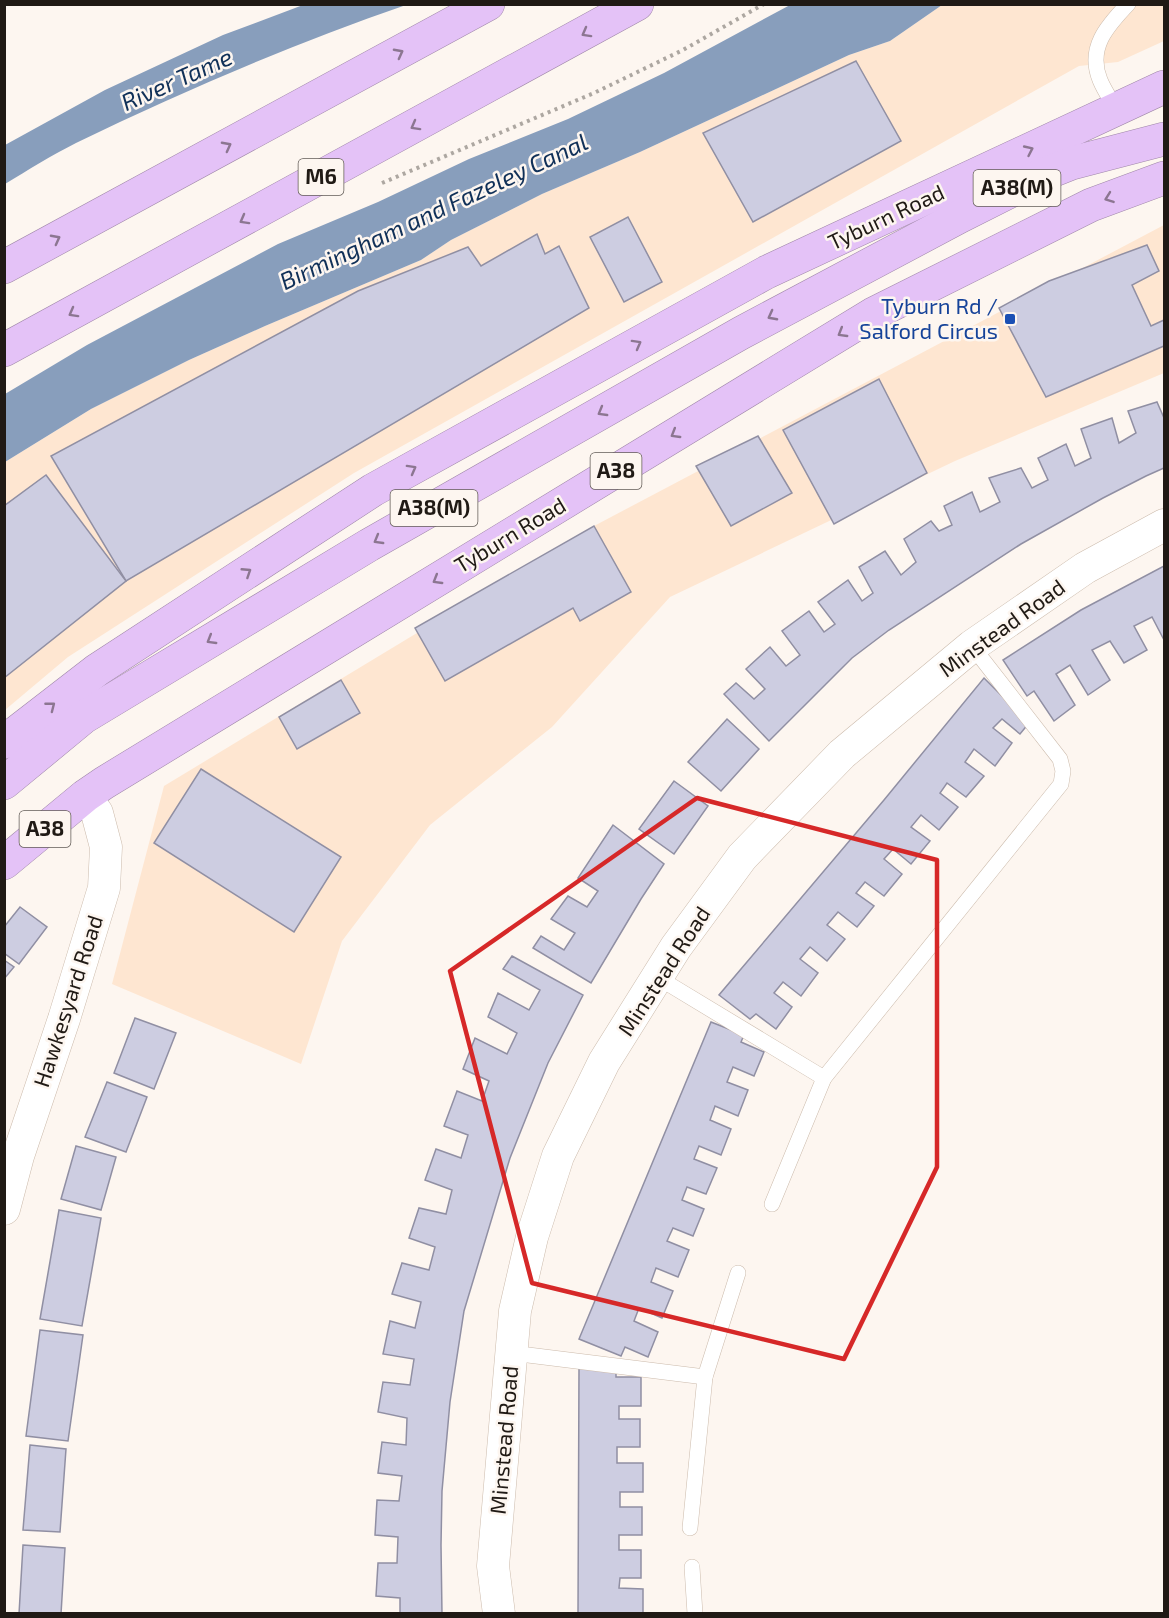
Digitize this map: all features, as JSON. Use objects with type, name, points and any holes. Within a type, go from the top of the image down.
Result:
[{"type":"highway","points":[[4,267],[488,4]]},
{"type":"highway","name":"M6","points":[[4,350],[637,4]]},
{"type":"highway","name":"Tyburn Road","points":[[4,742],[97,670],[373,490],[767,272],[1164,87]]},
{"type":"highway","name":"A38(M)","points":[[767,272],[968,209],[1164,123]]},
{"type":"highway","name":"A38(M)","points":[[4,783],[84,717],[369,545],[741,333],[1021,186],[1062,167],[1164,140]]},
{"type":"highway","name":"Tyburn Road","points":[[4,863],[84,796],[873,314],[1091,205],[1164,178]]},
{"type":"street","name":"Minstead Road","points":[[499,1614],[493,1566],[515,1311],[532,1237],[558,1156],[604,1062],[676,947],[742,857],[842,754],[972,646],[1085,568],[1164,525]]},
{"type":"street","name":"Hawkesyard Road","points":[[4,1209],[18,1156],[64,1019],[104,888],[106,847],[98,813],[84,796]]},
{"type":"lane","points":[[1116,109],[1099,79],[1095,57],[1100,39],[1128,4]]},
{"type":"lane","points":[[772,1204],[824,1078],[1061,784],[1063,771],[1060,759],[972,646]]},
{"type":"lane","points":[[657,977],[824,1078]]},
{"type":"lane","points":[[690,1528],[705,1377],[738,1273]]},
{"type":"lane","points":[[512,1353],[705,1377]]},
{"type":"lane","points":[[692,1567],[695,1614]]},
{"type":"path","points":[[382,183],[594,93],[683,50],[764,4]]},
{"type":"highlighted area","points":[[697,798],[937,860],[937,1167],[844,1359],[532,1283],[450,971]]},
{"type":"shaded area","points":[[942,5],[1164,5],[1164,41],[1118,62],[1079,66],[354,473],[68,657],[5,710],[5,462],[91,409],[189,360],[421,260],[451,240],[542,194],[640,152],[849,55],[890,41]]},
{"type":"shaded area","points":[[1164,225],[1164,373],[955,461],[670,597],[552,727],[430,825],[342,941],[301,1064],[112,984],[164,786],[594,526]]},
{"type":"water","name":"River Tame","points":[[303,5],[406,5],[280,52],[157,105],[67,148],[5,184],[5,145],[105,90],[223,35]]},
{"type":"water","name":"Birmingham and Fazeley Canal","points":[[790,5],[942,5],[890,41],[849,55],[640,152],[542,194],[451,240],[421,260],[189,360],[91,409],[5,462],[5,394],[87,345],[278,244],[378,202],[469,159],[568,119],[664,73]]},
{"type":"building","points":[[856,61],[901,141],[753,222],[703,133]]},
{"type":"building","points":[[628,217],[662,282],[624,302],[590,237]]},
{"type":"building","points":[[537,234],[545,254],[559,246],[589,308],[126,581],[51,456],[358,291],[468,247],[481,266]]},
{"type":"building","points":[[1147,245],[1159,271],[1132,285],[1151,326],[1164,320],[1164,346],[1046,397],[999,308],[1049,281]]},
{"type":"building","points":[[879,379],[927,473],[834,524],[783,430]]},
{"type":"building","points":[[1157,402],[1164,418],[1164,468],[1103,498],[1021,544],[889,630],[852,658],[769,741],[724,694],[736,683],[754,699],[765,689],[746,669],[770,647],[786,666],[800,655],[782,631],[809,611],[824,632],[835,624],[818,602],[848,580],[862,601],[873,593],[859,567],[885,551],[901,575],[916,562],[904,539],[931,521],[939,531],[952,525],[944,506],[972,492],[980,512],[1000,502],[989,478],[1021,468],[1032,488],[1048,480],[1038,458],[1066,444],[1075,466],[1091,458],[1081,429],[1112,418],[1119,443],[1136,433],[1128,411]]},
{"type":"building","points":[[758,436],[792,493],[731,526],[696,466]]},
{"type":"building","points":[[46,475],[126,581],[4,678],[4,506]]},
{"type":"building","points":[[594,526],[631,592],[580,621],[573,608],[445,681],[415,628]]},
{"type":"building","points":[[1164,566],[1164,640],[1152,617],[1134,626],[1147,650],[1124,663],[1110,641],[1092,650],[1110,680],[1088,695],[1070,665],[1056,674],[1075,705],[1054,721],[1034,691],[1027,696],[1003,660],[1081,610]]},
{"type":"building","points":[[984,678],[1029,723],[1020,734],[1002,719],[993,728],[1012,743],[995,766],[974,749],[965,762],[984,776],[966,797],[947,783],[940,793],[958,807],[939,830],[921,815],[911,827],[930,841],[911,864],[893,849],[884,859],[902,874],[884,896],[865,882],[856,893],[874,906],[857,927],[838,912],[827,925],[845,939],[827,961],[810,947],[800,959],[818,973],[801,996],[783,982],[774,993],[792,1007],[776,1029],[756,1014],[750,1019],[719,995]]},
{"type":"building","points":[[341,680],[360,713],[297,749],[279,717]]},
{"type":"building","points":[[727,719],[759,749],[721,791],[688,762]]},
{"type":"building","points":[[201,769],[341,857],[294,932],[154,843]]},
{"type":"building","points":[[674,781],[708,806],[674,854],[639,829]]},
{"type":"building","points":[[613,825],[664,864],[591,983],[533,948],[541,936],[564,950],[575,933],[551,919],[568,896],[587,907],[598,891],[578,878]]},
{"type":"building","points":[[20,907],[47,927],[19,964],[4,953],[4,927]]},
{"type":"building","points":[[512,956],[583,995],[548,1063],[510,1158],[464,1311],[450,1402],[442,1491],[442,1614],[400,1614],[400,1598],[376,1596],[378,1563],[397,1563],[398,1537],[375,1535],[377,1500],[399,1501],[402,1476],[378,1473],[382,1442],[406,1445],[407,1418],[378,1412],[383,1382],[410,1385],[414,1359],[383,1354],[390,1321],[415,1328],[421,1302],[392,1294],[402,1263],[429,1270],[435,1247],[409,1238],[419,1208],[446,1214],[452,1190],[425,1180],[436,1149],[461,1158],[468,1135],[444,1126],[457,1091],[482,1101],[489,1081],[463,1069],[475,1038],[507,1054],[517,1033],[488,1017],[498,993],[529,1010],[540,990],[503,969]]},
{"type":"building","points":[[4,960],[14,967],[4,979]]},
{"type":"building","points":[[135,1018],[176,1033],[154,1089],[114,1073]]},
{"type":"building","points":[[711,1022],[744,1035],[741,1042],[764,1052],[754,1076],[733,1067],[727,1082],[748,1090],[738,1116],[715,1106],[710,1120],[731,1129],[721,1155],[699,1146],[694,1159],[717,1168],[706,1194],[687,1187],[682,1200],[704,1209],[693,1236],[673,1228],[667,1241],[689,1250],[678,1277],[656,1268],[651,1282],[673,1291],[662,1318],[639,1308],[634,1321],[658,1332],[648,1357],[625,1347],[621,1356],[579,1339]]},
{"type":"building","points":[[107,1082],[147,1097],[126,1152],[85,1137]]},
{"type":"building","points":[[76,1146],[116,1157],[101,1210],[61,1199]]},
{"type":"building","points":[[59,1210],[101,1218],[82,1326],[40,1319]]},
{"type":"building","points":[[40,1330],[83,1335],[68,1441],[26,1436]]},
{"type":"building","points":[[579,1368],[616,1369],[616,1377],[641,1377],[641,1406],[619,1406],[619,1419],[640,1419],[640,1447],[617,1447],[617,1463],[643,1463],[643,1492],[620,1492],[620,1507],[642,1507],[642,1535],[619,1535],[619,1550],[641,1550],[641,1578],[620,1578],[619,1588],[643,1589],[643,1614],[578,1614]]},
{"type":"building","points":[[30,1445],[66,1449],[60,1532],[23,1530]]},
{"type":"building","points":[[23,1545],[65,1548],[61,1614],[19,1614]]},
{"type":"place","name":"Tyburn Rd / Salford Circus","points":[[1010,319]]}]
